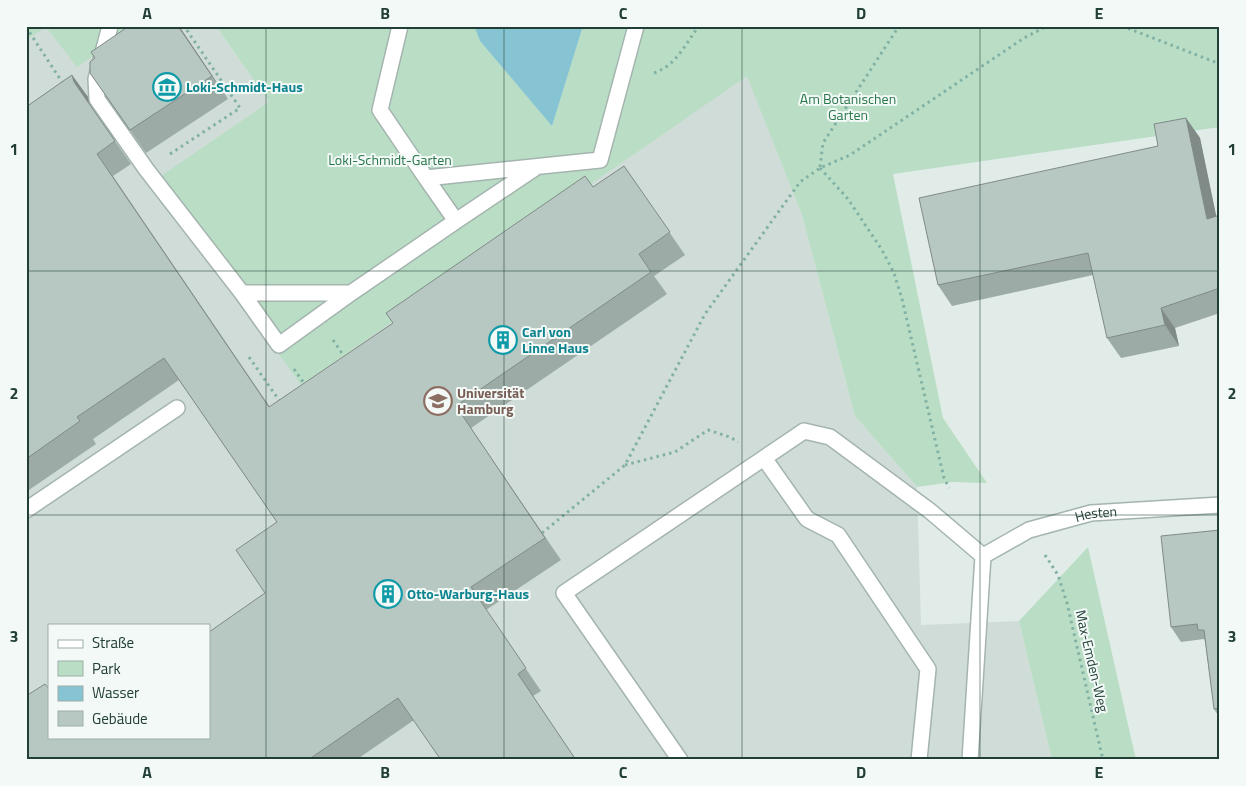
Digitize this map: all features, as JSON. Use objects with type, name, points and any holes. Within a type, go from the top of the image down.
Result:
[{"type":"street","points":[[110,26],[96,79],[97,99],[146,169],[242,293],[279,345],[351,293],[536,167]]},
{"type":"street","points":[[400,26],[380,110],[456,221]]},
{"type":"street","points":[[426,178],[600,160],[636,26]]},
{"type":"street","points":[[242,293],[351,293]]},
{"type":"street","points":[[26,510],[177,408]]},
{"type":"street","points":[[680,760],[564,593],[804,431],[830,437],[930,512],[983,556],[970,760]]},
{"type":"street","points":[[764,458],[807,519],[838,535],[928,669],[919,760]]},
{"type":"street","name":"Hesten","points":[[983,556],[1029,530],[1091,513],[1220,505]]},
{"type":"path","points":[[146,169],[240,108],[184,26]]},
{"type":"path","points":[[622,76],[651,74],[661,71],[679,56],[699,26]]},
{"type":"path","points":[[899,26],[823,143],[820,168],[848,199],[882,250],[894,273],[902,299],[944,478],[953,495]]},
{"type":"path","points":[[542,533],[625,465],[706,314],[800,182],[820,168],[850,155],[1024,38],[1047,26]]},
{"type":"path","points":[[1122,26],[1220,64]]},
{"type":"path","points":[[26,27],[35,40]]},
{"type":"path","points":[[279,345],[307,388]]},
{"type":"path","points":[[246,352],[285,408]]},
{"type":"path","points":[[625,465],[675,452],[708,430]]},
{"type":"path","name":"Max-Emden-Weg","points":[[1055,569],[1067,603],[1103,760]]},
{"type":"shaded area","name":"Universität Hamburg","points":[[46,26],[216,26],[269,102],[301,384],[747,75],[802,215],[855,416],[917,487],[921,625],[1019,621],[1052,760],[26,760],[26,40]]},
{"type":"green space","points":[[26,26],[137,26],[77,67],[46,27],[26,40]]},
{"type":"green space","points":[[216,26],[474,26],[480,41],[552,125],[583,26],[1220,26],[1220,127],[893,174],[943,418],[987,483],[952,482],[917,487],[855,416],[802,215],[747,76],[301,385],[158,178],[269,102]]},
{"type":"green space","points":[[1088,547],[1136,760],[1052,760],[1019,621]]},
{"type":"water","points":[[474,26],[583,26],[552,126],[480,41]]},
{"type":"building","name":"Loki-Schmidt-Haus","points":[[129,26],[178,26],[212,76],[130,130],[90,73],[90,62],[95,58],[91,52]]},
{"type":"building","points":[[72,75],[74,82],[115,141],[97,154],[269,407],[393,323],[386,313],[585,176],[593,187],[624,166],[670,232],[639,254],[651,272],[456,406],[545,538],[471,587],[526,668],[518,674],[576,760],[441,760],[398,698],[308,760],[26,760],[26,696],[45,684],[48,688],[48,738],[210,738],[210,631],[265,593],[236,550],[277,522],[164,358],[77,417],[80,421],[26,459],[26,107]]},
{"type":"building","points":[[1186,118],[1207,219],[1220,215],[1220,288],[1161,308],[1165,325],[1107,338],[1088,253],[938,285],[919,198],[1158,146],[1154,124]]},
{"type":"building","points":[[1220,530],[1220,713],[1219,708],[1214,709],[1204,630],[1198,630],[1197,624],[1171,627],[1161,536]]},
{"type":"place","name":"Loki-Schmidt-Haus","points":[[167,87]]},
{"type":"place","name":"Carl von Linne Haus","points":[[503,340]]},
{"type":"place","name":"Universität Hamburg","points":[[438,401]]},
{"type":"place","name":"Otto-Warburg-Haus","points":[[388,594]]},
{"type":"park label","name":"Am Botanischen Garten","points":[[848,108]]},
{"type":"park label","name":"Loki-Schmidt-Garten","points":[[390,160]]}]
